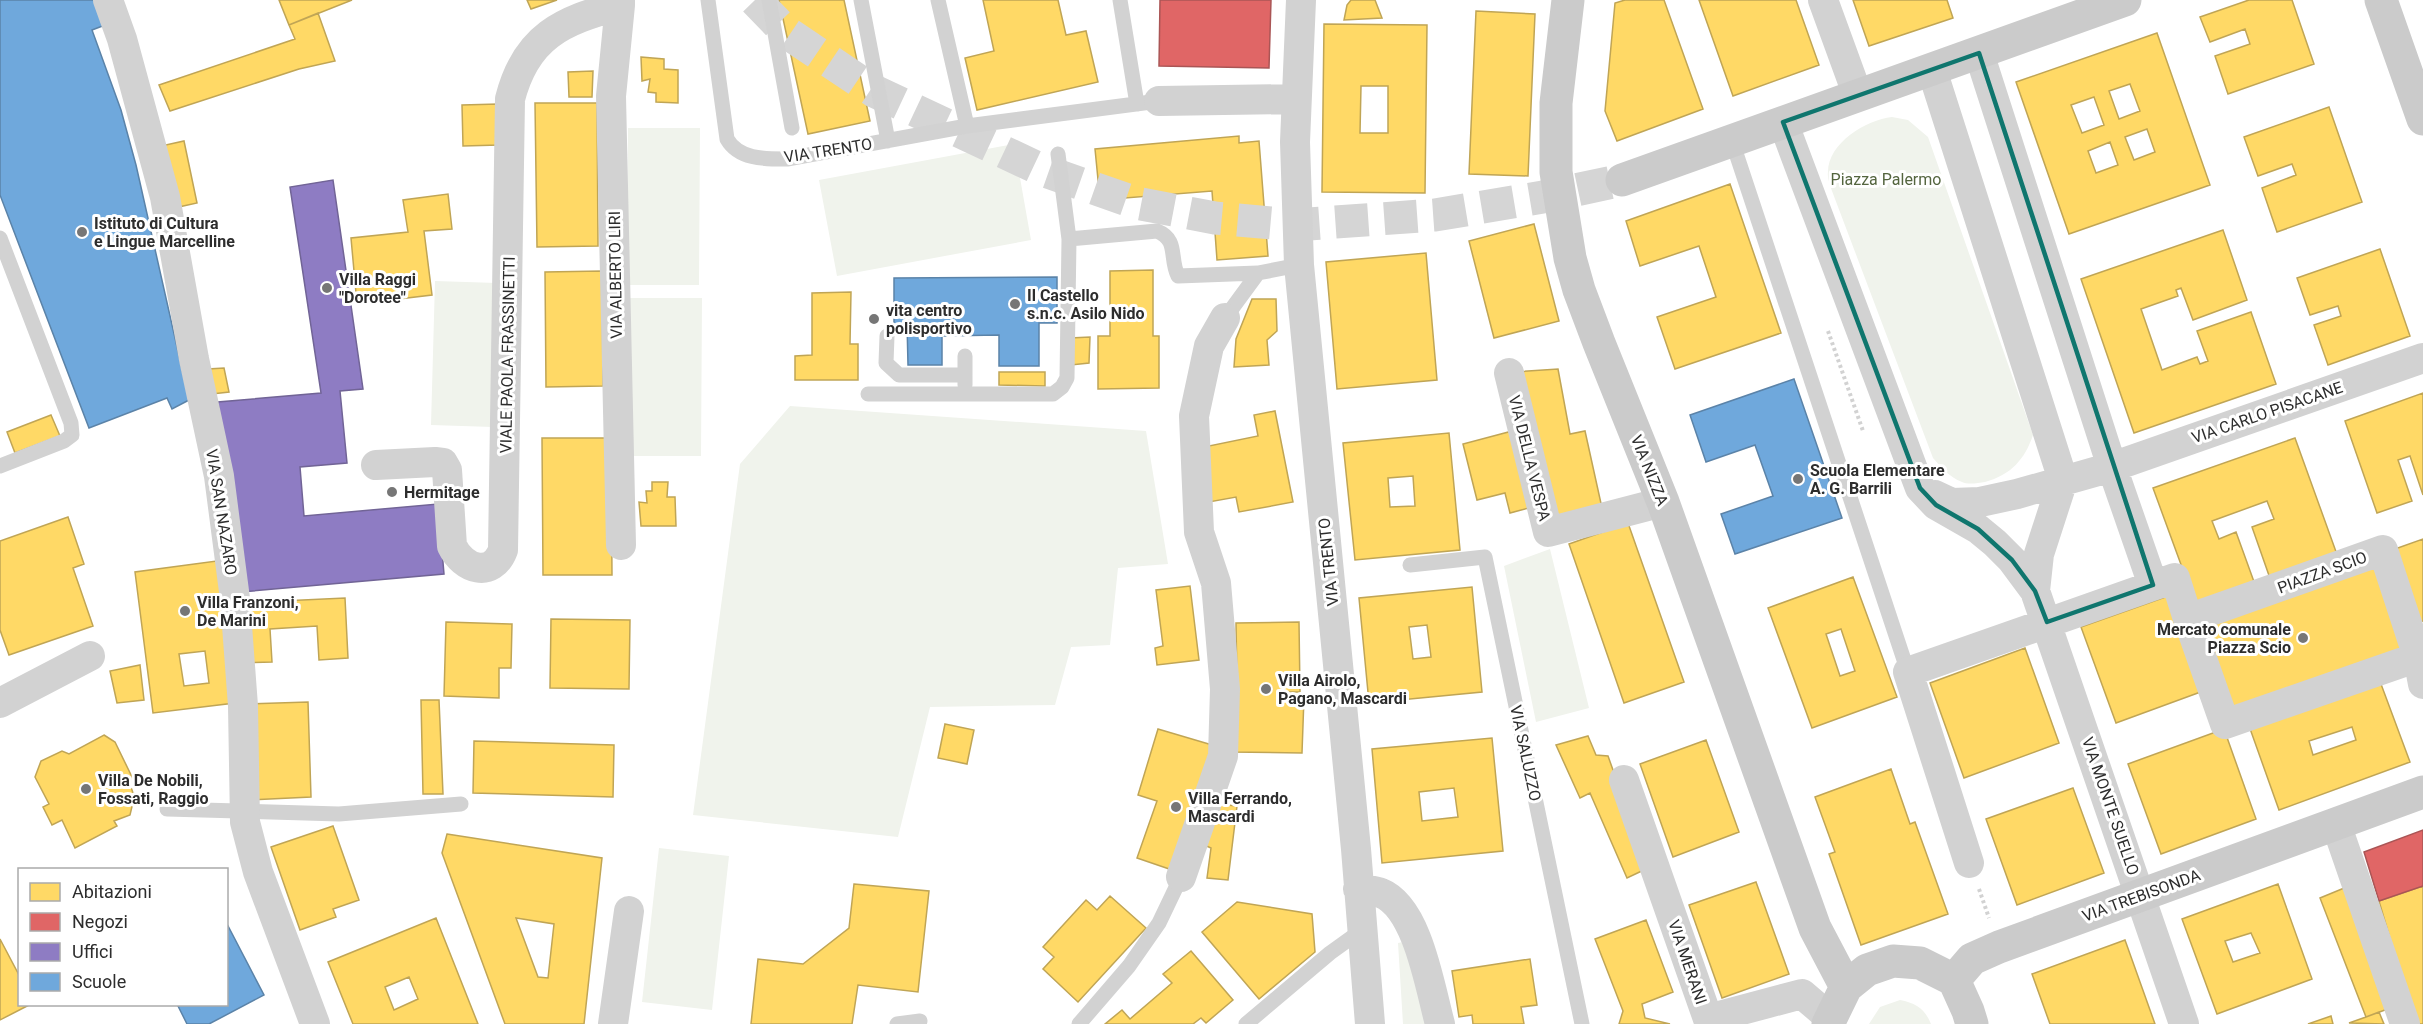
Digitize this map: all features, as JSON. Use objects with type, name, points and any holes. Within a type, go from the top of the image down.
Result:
[{"type":"street","name":"VIA SAN NAZARO","points":[[108,0],[122,39],[165,197],[194,359],[219,476],[235,599],[242,682],[244,810],[247,830],[258,872],[315,1024]]},
{"type":"street","name":"VIA TRENTO","points":[[1301,0],[1295,142],[1299,265],[1370,1024]]},
{"type":"street","name":"VIA NIZZA","points":[[1568,0],[1556,103],[1556,172],[1563,225],[1579,290],[1663,502],[1815,928],[1827,1015]]},
{"type":"street","points":[[1823,0],[1858,96]]},
{"type":"street","points":[[1622,180],[2125,0]]},
{"type":"street","points":[[2381,0],[2423,119]]},
{"type":"street","name":"VIALE PAOLA FRASSINETTI","points":[[376,465],[435,462],[443,464],[447,470],[452,546],[456,554],[461,561],[477,568],[495,564],[501,558],[503,550],[510,99],[520,70],[536,47],[549,34],[564,23],[620,3]]},
{"type":"street","name":"VIA ALBERTO LIRI","points":[[620,3],[611,96],[621,544]]},
{"type":"street","points":[[1969,863],[1908,672],[2153,585],[2112,467],[1979,53]]},
{"type":"street","points":[[1932,70],[2062,480],[2038,554],[2035,591]]},
{"type":"street","name":"VIA TRENTO","points":[[1148,103],[1296,99]]},
{"type":"street","points":[[1783,122],[1920,488],[1936,505],[1978,529],[2012,560],[2035,591],[2047,622]]},
{"type":"street","points":[[1182,877],[1222,756],[1225,688],[1216,583],[1199,532],[1194,416],[1209,346],[1225,318]]},
{"type":"street","name":"VIA CARLO PISACANE","points":[[2112,467],[2423,358]]},
{"type":"street","name":"VIA DELLA VESPA","points":[[1509,373],[1548,532],[1663,502]]},
{"type":"street","points":[[1920,488],[1952,503],[1980,502],[2017,495],[2112,467]]},
{"type":"street","name":"PIAZZA SCIO","points":[[2153,585],[2175,578],[2188,619],[2225,724],[2421,670],[2383,550],[2188,619]]},
{"type":"street","name":"VIA MONTE SUELLO","points":[[2047,622],[2142,895],[2184,1024]]},
{"type":"street","points":[[0,703],[90,656]]},
{"type":"street","name":"VIA MERANI","points":[[1624,780],[1708,1019],[1802,994],[1827,1015]]},
{"type":"street","name":"VIA TREBISONDA","points":[[1954,980],[1972,960],[1981,955],[2423,792]]},
{"type":"street","points":[[2336,824],[2405,1024]]},
{"type":"street","points":[[1358,889],[1382,893],[1401,909],[1414,930],[1440,1024]]},
{"type":"street","points":[[613,1024],[629,911]]},
{"type":"street","points":[[1827,1015],[1867,970],[1893,961],[1920,963],[1954,980],[1972,1024]]},
{"type":"lane","name":"VIA TRENTO","points":[[708,0],[727,140],[736,150],[765,159],[787,159],[967,126],[1148,103]]},
{"type":"lane","name":"VIA TRENTO","points":[[769,0],[792,128]]},
{"type":"lane","points":[[861,0],[888,141]]},
{"type":"lane","points":[[938,0],[967,126]]},
{"type":"lane","points":[[1120,0],[1148,103]]},
{"type":"lane","points":[[1732,141],[1908,672]]},
{"type":"lane","points":[[868,394],[1053,394],[1062,387],[1067,378],[1069,239],[1058,154]]},
{"type":"lane","points":[[1069,239],[1157,231],[1166,235],[1171,243],[1173,266],[1178,276],[1258,273],[1299,265]]},
{"type":"lane","points":[[0,238],[71,423],[72,435],[64,441],[0,466]]},
{"type":"lane","points":[[1225,318],[1258,273]]},
{"type":"lane","points":[[887,336],[886,363],[899,375],[965,375]]},
{"type":"lane","points":[[965,356],[965,394]]},
{"type":"lane","name":"VIA SALUZZO","points":[[1410,565],[1485,557],[1582,1024]]},
{"type":"lane","points":[[167,809],[339,814],[461,804]]},
{"type":"lane","points":[[1079,1024],[1129,966],[1159,923],[1182,877]]},
{"type":"lane","points":[[1246,1024],[1330,953],[1362,930]]},
{"type":"lane","points":[[897,1024],[920,1022]]},
{"type":"highlighted area","points":[[1979,53],[2153,585],[2047,622],[2035,591],[2012,560],[1978,529],[1936,505],[1920,488],[1783,122]]},
{"type":"green space","name":"Piazza Palermo","points":[[1892,117],[1908,120],[1928,137],[2033,435],[2016,465],[2002,475],[1985,482],[1973,484],[1957,480],[1933,458],[1829,181],[1830,161],[1841,143],[1860,128]]},
{"type":"green space","points":[[628,128],[700,128],[699,285],[627,285]]},
{"type":"green space","points":[[1014,144],[1031,240],[837,276],[819,180]]},
{"type":"green space","points":[[435,281],[497,283],[493,427],[431,425]]},
{"type":"green space","points":[[630,298],[702,298],[701,456],[629,456]]},
{"type":"green space","points":[[790,406],[1146,431],[1168,564],[1118,568],[1110,645],[1071,647],[1055,705],[930,707],[898,837],[693,815],[740,464]]},
{"type":"green space","points":[[1550,549],[1589,708],[1536,722],[1504,566]]},
{"type":"green space","points":[[659,848],[729,856],[712,1010],[642,1002]]},
{"type":"green space","points":[[1408,941],[1429,1024],[1403,1024],[1398,943]]},
{"type":"green space","points":[[1900,1000],[1919,1008],[1926,1014],[1931,1024],[1869,1024],[1880,1007]]},
{"type":"building: Abitazioni","points":[[279,0],[352,0],[289,25]]},
{"type":"building: Abitazioni","points":[[527,0],[557,0],[531,9]]},
{"type":"building: Abitazioni","points":[[779,0],[844,0],[870,121],[808,134]]},
{"type":"building: Abitazioni","points":[[983,0],[1058,0],[1066,35],[1086,31],[1098,82],[977,110],[965,58],[994,51]]},
{"type":"building: Abitazioni","points":[[1351,0],[1375,0],[1382,18],[1344,20],[1347,5]]},
{"type":"building: Abitazioni","points":[[1625,0],[1664,0],[1703,109],[1617,141],[1605,111],[1615,3]]},
{"type":"building: Abitazioni","points":[[1699,0],[1796,0],[1819,65],[1733,96]]},
{"type":"building: Abitazioni","points":[[1853,0],[1947,0],[1953,18],[1869,46]]},
{"type":"building: Abitazioni","points":[[2249,0],[2292,0],[2314,64],[2228,94],[2215,56],[2250,44],[2245,29],[2210,42],[2200,17]]},
{"type":"building: Abitazioni","points":[[1476,11],[1535,14],[1528,176],[1469,174]]},
{"type":"building: Abitazioni","points":[[318,13],[335,61],[299,69],[170,111],[159,85],[295,39],[289,25]]},
{"type":"building: Abitazioni","points":[[1324,24],[1427,25],[1425,193],[1322,192]],"holes":[[[1361,86],[1388,86],[1388,133],[1360,133]]]},
{"type":"building: Abitazioni","points":[[2157,33],[2210,185],[2069,234],[2016,82]],"holes":[[[2130,84],[2140,111],[2119,119],[2109,91]],[[2094,97],[2104,125],[2082,133],[2071,105]],[[2147,129],[2155,152],[2134,160],[2125,137]],[[2110,142],[2118,165],[2096,173],[2088,151]]]},
{"type":"building: Abitazioni","points":[[641,57],[664,59],[664,69],[678,70],[678,103],[656,102],[656,93],[648,92],[650,79],[642,81]]},
{"type":"building: Abitazioni","points":[[593,71],[592,97],[569,97],[568,72]]},
{"type":"building: Abitazioni","points":[[535,103],[597,103],[598,246],[537,247]]},
{"type":"building: Abitazioni","points":[[498,104],[499,145],[463,146],[462,105]]},
{"type":"building: Abitazioni","points":[[2329,107],[2362,202],[2277,232],[2262,188],[2296,175],[2292,164],[2258,176],[2244,137]]},
{"type":"building: Abitazioni","points":[[1239,136],[1239,143],[1259,141],[1268,256],[1217,260],[1212,191],[1100,200],[1095,149]]},
{"type":"building: Abitazioni","points":[[184,141],[197,203],[174,208],[161,146]]},
{"type":"building: Abitazioni","points":[[1730,184],[1781,333],[1675,369],[1657,317],[1716,297],[1699,246],[1640,266],[1626,221]]},
{"type":"building: Abitazioni","points":[[448,194],[452,229],[424,231],[432,295],[357,304],[351,238],[408,232],[403,200]]},
{"type":"building: Abitazioni","points":[[1534,224],[1559,321],[1494,338],[1469,241]]},
{"type":"building: Abitazioni","points":[[2223,230],[2247,300],[2193,320],[2181,288],[2176,290],[2178,296],[2141,309],[2162,370],[2197,357],[2200,364],[2208,361],[2197,331],[2251,312],[2276,384],[2134,433],[2081,279]]},
{"type":"building: Abitazioni","points":[[2380,249],[2410,336],[2328,365],[2314,325],[2341,316],[2338,306],[2310,315],[2297,278]]},
{"type":"building: Abitazioni","points":[[1426,253],[1437,380],[1337,389],[1326,262]]},
{"type":"building: Abitazioni","points":[[1153,270],[1153,336],[1159,336],[1159,388],[1098,389],[1098,336],[1110,336],[1110,271]]},
{"type":"building: Abitazioni","points":[[602,271],[603,386],[546,387],[545,272]]},
{"type":"building: Abitazioni","points":[[851,292],[850,344],[858,344],[858,380],[795,380],[795,356],[812,355],[812,293]]},
{"type":"building: Abitazioni","points":[[1252,299],[1276,299],[1277,331],[1267,340],[1269,365],[1234,367],[1236,339]]},
{"type":"building: Abitazioni","points":[[1090,337],[1089,363],[1071,365],[1070,338]]},
{"type":"building: Abitazioni","points":[[224,368],[229,392],[212,394],[208,369]]},
{"type":"building: Abitazioni","points":[[1558,369],[1570,434],[1585,431],[1602,508],[1551,519],[1515,372]]},
{"type":"building: Abitazioni","points":[[999,372],[1045,372],[1045,386],[999,385]]},
{"type":"building: Abitazioni","points":[[2423,393],[2423,495],[2410,456],[2398,460],[2412,501],[2377,513],[2345,421]]},
{"type":"building: Abitazioni","points":[[1275,411],[1293,502],[1239,512],[1236,497],[1209,502],[1199,448],[1258,436],[1254,415]]},
{"type":"building: Abitazioni","points":[[51,415],[60,436],[15,453],[7,432]]},
{"type":"building: Abitazioni","points":[[1516,430],[1536,506],[1510,513],[1505,493],[1477,500],[1463,444]]},
{"type":"building: Abitazioni","points":[[1449,433],[1460,550],[1355,560],[1343,443]],"holes":[[[1413,476],[1415,506],[1390,507],[1388,478]]]},
{"type":"building: Abitazioni","points":[[542,438],[611,438],[612,575],[543,575]]},
{"type":"building: Abitazioni","points":[[2295,438],[2339,560],[2272,584],[2252,527],[2274,519],[2267,501],[2212,521],[2219,539],[2236,532],[2257,590],[2198,611],[2153,488]]},
{"type":"building: Abitazioni","points":[[652,482],[668,482],[667,497],[675,497],[676,526],[641,526],[639,502],[647,503],[646,491],[652,491]]},
{"type":"building: Abitazioni","points":[[68,517],[84,564],[73,568],[93,626],[9,655],[0,630],[0,541]]},
{"type":"building: Abitazioni","points":[[1628,523],[1684,682],[1624,703],[1569,544]]},
{"type":"building: Abitazioni","points":[[2423,539],[2423,621],[2419,623],[2395,549]]},
{"type":"building: Abitazioni","name":"Mercato comunale Piazza Scio","points":[[2379,559],[2412,653],[2226,717],[2193,623]]},
{"type":"building: Abitazioni","name":"Villa Franzoni, De Marini","points":[[224,560],[243,702],[153,713],[135,572]],"holes":[[[205,651],[209,683],[184,686],[179,654]]]},
{"type":"building: Abitazioni","points":[[1853,577],[1897,697],[1812,728],[1768,608]],"holes":[[[1841,629],[1855,671],[1840,676],[1826,634]]]},
{"type":"building: Abitazioni","points":[[1190,586],[1199,660],[1157,665],[1155,648],[1163,646],[1156,590]]},
{"type":"building: Abitazioni","points":[[1472,587],[1482,692],[1369,703],[1359,598]],"holes":[[[1427,625],[1431,657],[1413,659],[1409,627]]]},
{"type":"building: Abitazioni","points":[[2171,595],[2206,690],[2116,723],[2081,627]]},
{"type":"building: Abitazioni","points":[[345,598],[348,658],[319,660],[317,626],[270,629],[272,662],[243,663],[240,603]]},
{"type":"building: Abitazioni","points":[[551,619],[630,620],[629,689],[550,688]]},
{"type":"building: Abitazioni","points":[[446,622],[512,624],[511,668],[499,668],[499,698],[444,696]]},
{"type":"building: Abitazioni","name":"Villa Airolo, Pagano, Mascardi","points":[[1299,622],[1300,692],[1286,692],[1286,697],[1304,697],[1302,753],[1231,752],[1237,685],[1236,623]]},
{"type":"building: Abitazioni","points":[[2025,648],[2059,743],[1964,778],[1930,683]]},
{"type":"building: Abitazioni","points":[[140,665],[144,700],[117,703],[110,671]]},
{"type":"building: Abitazioni","points":[[2378,676],[2410,762],[2279,810],[2248,723]],"holes":[[[2352,727],[2356,740],[2313,755],[2309,741]]]},
{"type":"building: Abitazioni","points":[[421,700],[439,700],[443,794],[423,794]]},
{"type":"building: Abitazioni","points":[[308,702],[311,797],[249,800],[246,704]]},
{"type":"building: Abitazioni","points":[[945,724],[974,730],[967,764],[938,758]]},
{"type":"building: Abitazioni","name":"Villa Ferrando, Mascardi","points":[[1158,729],[1219,747],[1178,872],[1137,858],[1157,801],[1138,795]]},
{"type":"building: Abitazioni","points":[[2224,729],[2256,819],[2161,854],[2128,764]]},
{"type":"building: Abitazioni","name":"Villa De Nobili, Fossati, Raggio","points":[[104,735],[115,742],[133,779],[130,784],[135,794],[130,815],[114,821],[117,826],[75,848],[62,820],[52,825],[43,807],[49,804],[35,777],[41,761],[62,751],[69,754]]},
{"type":"building: Abitazioni","points":[[1588,736],[1596,755],[1608,756],[1648,868],[1627,878],[1590,793],[1580,798],[1556,745]]},
{"type":"building: Abitazioni","points":[[1492,738],[1503,851],[1382,863],[1372,749]],"holes":[[[1454,788],[1458,817],[1422,821],[1419,792]]]},
{"type":"building: Abitazioni","points":[[1706,740],[1739,832],[1673,857],[1640,764]]},
{"type":"building: Abitazioni","points":[[474,741],[614,745],[613,797],[473,793]]},
{"type":"building: Abitazioni","points":[[1891,769],[1910,824],[1915,822],[1948,914],[1861,945],[1829,854],[1835,852],[1815,797]]},
{"type":"building: Abitazioni","points":[[2073,788],[2104,873],[2017,905],[1986,819]]},
{"type":"building: Abitazioni","points":[[1217,804],[1237,806],[1228,880],[1207,878],[1211,848],[1200,843]]},
{"type":"building: Abitazioni","points":[[333,826],[359,900],[333,909],[336,917],[300,930],[271,847]]},
{"type":"building: Abitazioni","points":[[447,834],[602,858],[584,1024],[505,1024],[442,853]],"holes":[[[516,918],[554,924],[548,978],[538,977]]]},
{"type":"building: Abitazioni","points":[[1756,882],[1789,974],[1722,998],[1689,905]]},
{"type":"building: Abitazioni","points":[[854,884],[929,891],[918,992],[858,985],[852,1024],[751,1024],[758,959],[803,964],[849,928]]},
{"type":"building: Abitazioni","points":[[2278,884],[2312,979],[2217,1014],[2182,919]],"holes":[[[2251,933],[2260,953],[2233,962],[2225,941]]]},
{"type":"building: Abitazioni","points":[[2349,886],[2393,1007],[2366,1017],[2320,898]]},
{"type":"building: Abitazioni","points":[[2423,886],[2423,1024],[2415,1024],[2379,901]]},
{"type":"building: Abitazioni","points":[[1110,896],[1146,928],[1078,1002],[1043,969],[1054,957],[1043,947],[1086,900],[1097,910]]},
{"type":"building: Abitazioni","points":[[1237,902],[1312,914],[1315,952],[1259,999],[1202,932]]},
{"type":"building: Abitazioni","points":[[436,918],[478,1024],[353,1024],[328,962]],"holes":[[[409,977],[418,999],[394,1010],[385,987]]]},
{"type":"building: Abitazioni","points":[[1646,920],[1673,992],[1642,1004],[1645,1018],[1670,1024],[1619,1024],[1623,1011],[1595,939]]},
{"type":"building: Abitazioni","points":[[0,939],[18,973],[18,1006],[27,1006],[0,1020]]},
{"type":"building: Abitazioni","points":[[2125,940],[2155,1024],[2050,1024],[2032,974]]},
{"type":"building: Abitazioni","points":[[1191,951],[1233,1000],[1206,1023],[1201,1018],[1193,1024],[1105,1024],[1122,1010],[1130,1019],[1172,983],[1163,974]]},
{"type":"building: Abitazioni","points":[[1530,959],[1537,1005],[1521,1007],[1524,1024],[1473,1024],[1472,1015],[1459,1017],[1452,971]]},
{"type":"building: Abitazioni","points":[[2379,1012],[2384,1024],[2349,1023],[2366,1017]]},
{"type":"building: Abitazioni","points":[[2331,1016],[2333,1024],[2308,1024]]},
{"type":"building: Negozi","points":[[1160,0],[1271,0],[1269,68],[1159,66]]},
{"type":"building: Negozi","points":[[2423,830],[2423,886],[2379,901],[2364,852]]},
{"type":"building: Uffici","name":"Villa Raggi \"Dorotee\"","points":[[333,180],[363,389],[340,391],[347,463],[300,467],[304,516],[438,504],[444,574],[241,592],[218,402],[321,393],[290,187]]},
{"type":"building: Scuole","name":"Istituto di Cultura e Lingue Marcelline","points":[[0,0],[105,0],[113,22],[92,30],[121,110],[136,165],[189,400],[172,409],[167,398],[89,428],[0,195]]},
{"type":"building: Scuole","points":[[1057,277],[1057,323],[1039,323],[1039,366],[999,366],[999,335],[942,336],[942,365],[908,365],[907,323],[894,324],[894,278]]},
{"type":"building: Scuole","name":"Scuola Elementare A. G. Barrili","points":[[1794,379],[1842,518],[1735,554],[1721,514],[1773,496],[1755,445],[1706,462],[1690,415]]},
{"type":"building: Scuole","points":[[228,926],[264,995],[209,1024],[187,1024],[178,1006],[228,1006]]},
{"type":"tunnel","points":[[755,0],[786,32],[874,91],[1042,170],[1136,203],[1215,218],[1294,225],[1435,215],[1543,197],[1622,180]]},
{"type":"place","name":"Istituto di Cultura e Lingue Marcelline","points":[[82,232]]},
{"type":"place","name":"Villa Raggi \"Dorotee\"","points":[[327,288]]},
{"type":"place","name":"Il Castello s.n.c. Asilo Nido","points":[[1015,304]]},
{"type":"place","name":"vita centro polisportivo","points":[[874,319]]},
{"type":"place","name":"Scuola Elementare A. G. Barrili","points":[[1798,479]]},
{"type":"place","name":"Hermitage","points":[[392,492]]},
{"type":"place","name":"Villa Franzoni, De Marini","points":[[185,611]]},
{"type":"place","name":"Mercato comunale Piazza Scio","points":[[2303,638]]},
{"type":"place","name":"Villa Airolo, Pagano, Mascardi","points":[[1266,689]]},
{"type":"place","name":"Villa De Nobili, Fossati, Raggio","points":[[86,789]]},
{"type":"place","name":"Villa Ferrando, Mascardi","points":[[1176,807]]}]
